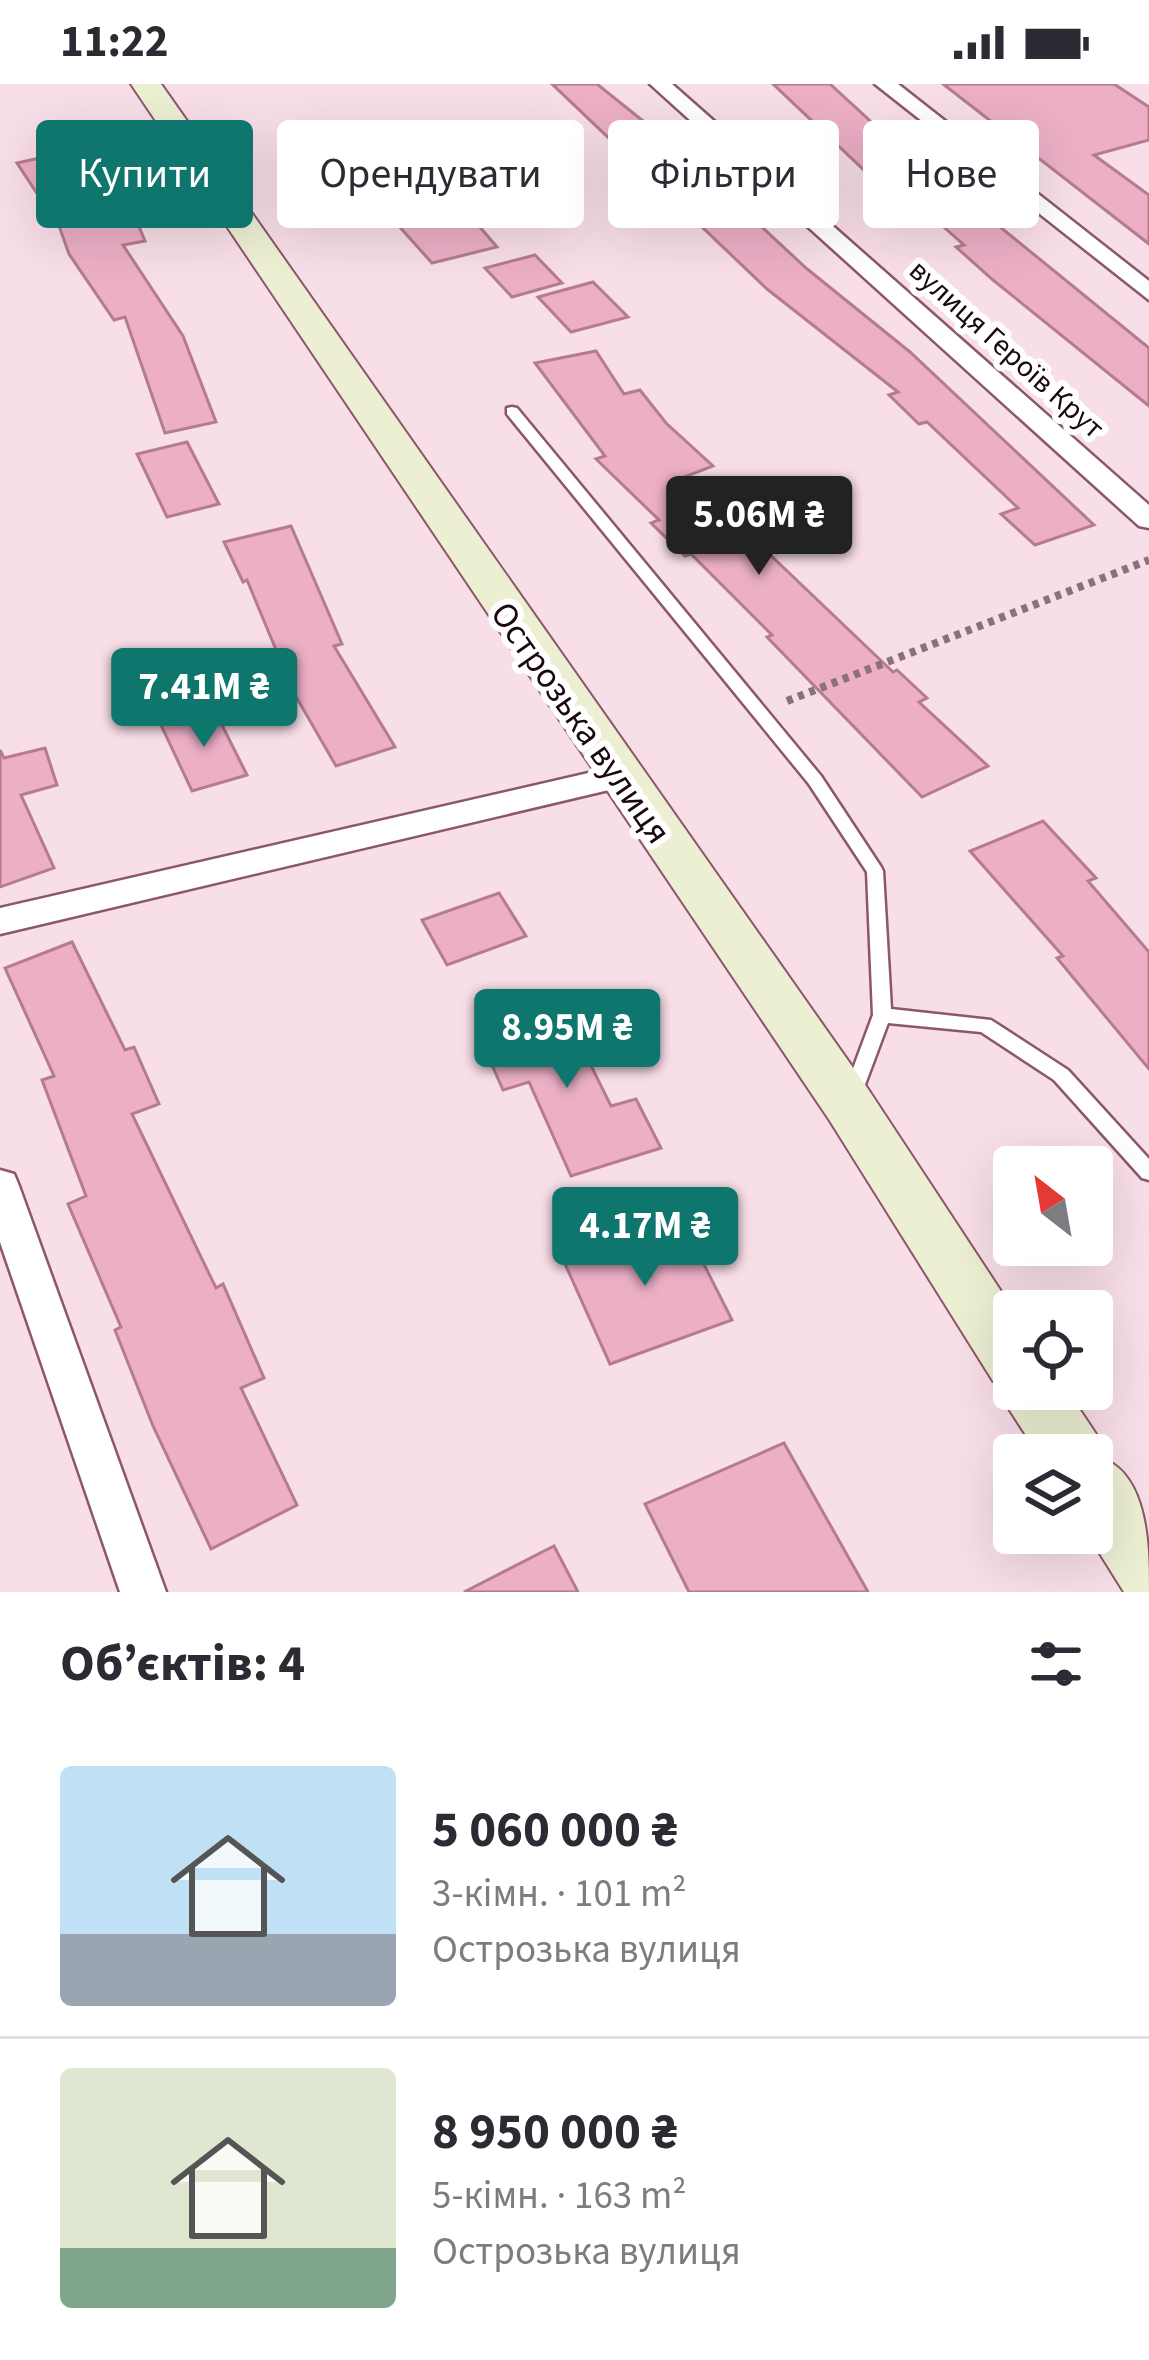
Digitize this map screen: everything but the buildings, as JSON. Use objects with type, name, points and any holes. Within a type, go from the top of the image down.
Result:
[{"type":"main road","name":"Острозька вулиця","points":[[146,84],[849,1105],[993,1329]]},
{"type":"main road","points":[[1113,1516],[1149,1572]]},
{"type":"street","name":"вулиця Героїв Крут","points":[[660,84],[1149,520]]},
{"type":"street","points":[[885,84],[1149,293]]},
{"type":"street","points":[[0,921],[620,777]]},
{"type":"street","points":[[0,1186],[143,1592]]},
{"type":"lane","points":[[512,411],[815,780],[875,871],[882,1016],[849,1105]]},
{"type":"lane","points":[[882,1016],[986,1025],[1061,1075],[1149,1172]]},
{"type":"path","points":[[760,711],[1149,560]]}]
